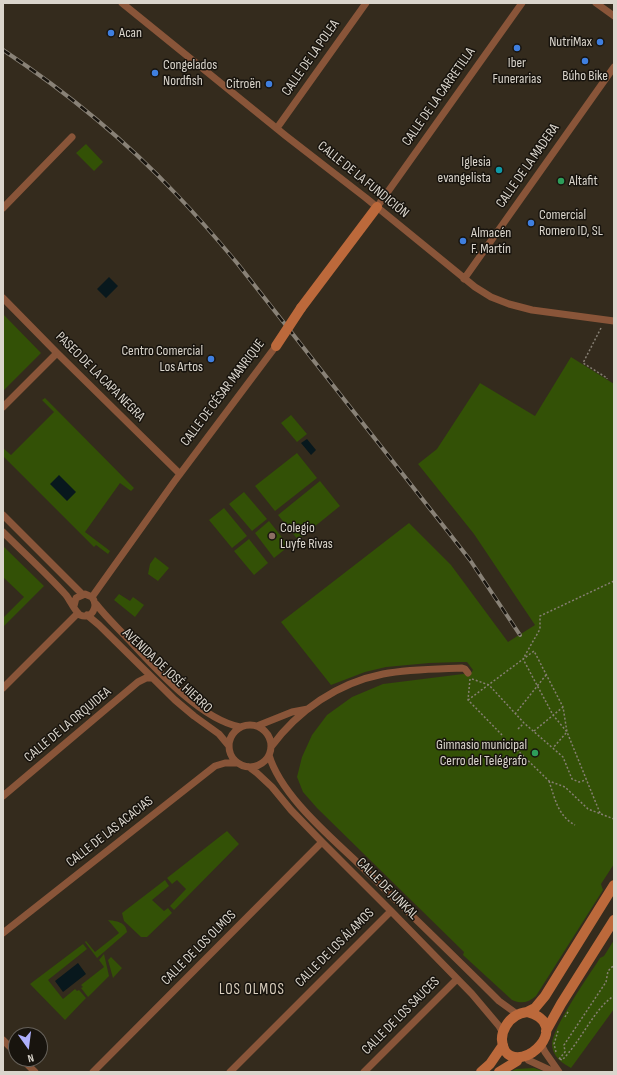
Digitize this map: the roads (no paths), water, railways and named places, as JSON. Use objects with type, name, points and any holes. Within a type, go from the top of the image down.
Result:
[{"type":"main road","name":"CALLE DE CÉSAR MANRIQUE","points":[[276,346],[301,308],[377,207]]},
{"type":"main road","points":[[517,1061],[508,1055],[503,1045],[503,1033],[509,1022],[522,1013],[534,1008],[545,996],[614,885]]},
{"type":"main road","points":[[546,1031],[561,1004],[614,920]]},
{"type":"main road","points":[[499,1072],[517,1061],[528,1060],[534,1056],[542,1046],[546,1036],[545,1025],[540,1017],[522,1013]]},
{"type":"main road","points":[[481,1072],[490,1064],[503,1045]]},
{"type":"street","name":"CALLE DE LA FUNDICIÓN","points":[[122,3],[475,287],[492,297],[509,304],[532,310],[614,321]]},
{"type":"street","name":"CALLE DE LA POLEA","points":[[276,128],[366,3]]},
{"type":"street","name":"CALLE DE LA CARRETILLA","points":[[377,207],[522,3]]},
{"type":"street","points":[[596,3],[614,16]]},
{"type":"street","name":"CALLE DE LA MADERA","points":[[464,279],[614,67]]},
{"type":"street","points":[[3,208],[72,137]]},
{"type":"street","name":"PASEO DE LA CAPA NEGRA","points":[[3,298],[180,474]]},
{"type":"street","name":"CALLE DE CÉSAR MANRIQUE","points":[[92,597],[180,474],[276,346]]},
{"type":"street","points":[[3,407],[57,353]]},
{"type":"street","points":[[3,515],[82,594]]},
{"type":"street","points":[[3,532],[66,595],[78,613],[87,616],[94,612],[96,604],[92,597],[88,594],[82,594],[76,598],[74,606]]},
{"type":"street","name":"AVENIDA DE JOSÉ HIERRO","points":[[96,604],[144,657],[182,693],[215,717],[240,727]]},
{"type":"street","points":[[4,686],[78,613]]},
{"type":"street","name":"AVENIDA DE JOSÉ HIERRO","points":[[87,616],[99,625],[152,678],[194,716],[219,734],[229,746]]},
{"type":"street","points":[[271,747],[267,734],[261,728],[246,725],[240,727],[231,737],[229,746],[231,755],[237,763],[248,767],[258,765],[269,755],[271,747],[282,732],[308,709],[329,694],[351,684],[382,674],[413,670],[462,668],[468,673]]},
{"type":"street","name":"CALLE DE LA ORQUIDEA","points":[[3,796],[138,682],[146,678],[152,678]]},
{"type":"street","points":[[257,726],[292,712],[308,709]]},
{"type":"street","name":"CALLE DE JUNKAL","points":[[269,755],[271,763],[283,782],[299,804],[315,821],[499,1001],[522,1013]]},
{"type":"street","name":"CALLE DE LAS ACACIAS","points":[[3,933],[215,766],[225,763],[237,763]]},
{"type":"street","name":"CALLE DE JUNKAL","points":[[248,767],[272,787],[291,810],[392,911],[488,1012],[503,1033]]},
{"type":"street","name":"CALLE DE LOS OLMOS","points":[[94,1072],[322,842]]},
{"type":"street","name":"CALLE DE LOS ÁLAMOS","points":[[230,1072],[392,911]]},
{"type":"street","name":"CALLE DE LOS SAUCES","points":[[364,1072],[456,979]]},
{"type":"street","points":[[542,1046],[559,1072]]},
{"type":"street","points":[[528,1060],[554,1072]]},
{"type":"railway","points":[[3,50],[49,82],[94,117],[136,154],[184,202],[207,228],[237,263],[470,560],[520,635]]},
{"type":"place","name":"Acan","points":[[111,33]]},
{"type":"place","name":"NutriMax","points":[[600,42]]},
{"type":"place","name":"Iber Funerarias","points":[[517,48]]},
{"type":"place","name":"Búho Bike","points":[[585,61]]},
{"type":"place","name":"Congelados Nordfish","points":[[155,73]]},
{"type":"place","name":"Citroën","points":[[269,84]]},
{"type":"place","name":"Iglesia evangelista","points":[[499,170]]},
{"type":"place","name":"Altafit","points":[[561,181]]},
{"type":"place","name":"Comercial Romero ID, SL","points":[[531,223]]},
{"type":"place","name":"Almacén F. Martín","points":[[463,241]]},
{"type":"place","name":"Centro Comercial Los Artos","points":[[211,359]]},
{"type":"place","name":"Colegio Luyfe Rivas","points":[[272,536]]},
{"type":"place","name":"Gimnasio municipal Cerro del Telégrafo","points":[[535,753]]},
{"type":"district","name":"LOS OLMOS","points":[[252,990]]}]
